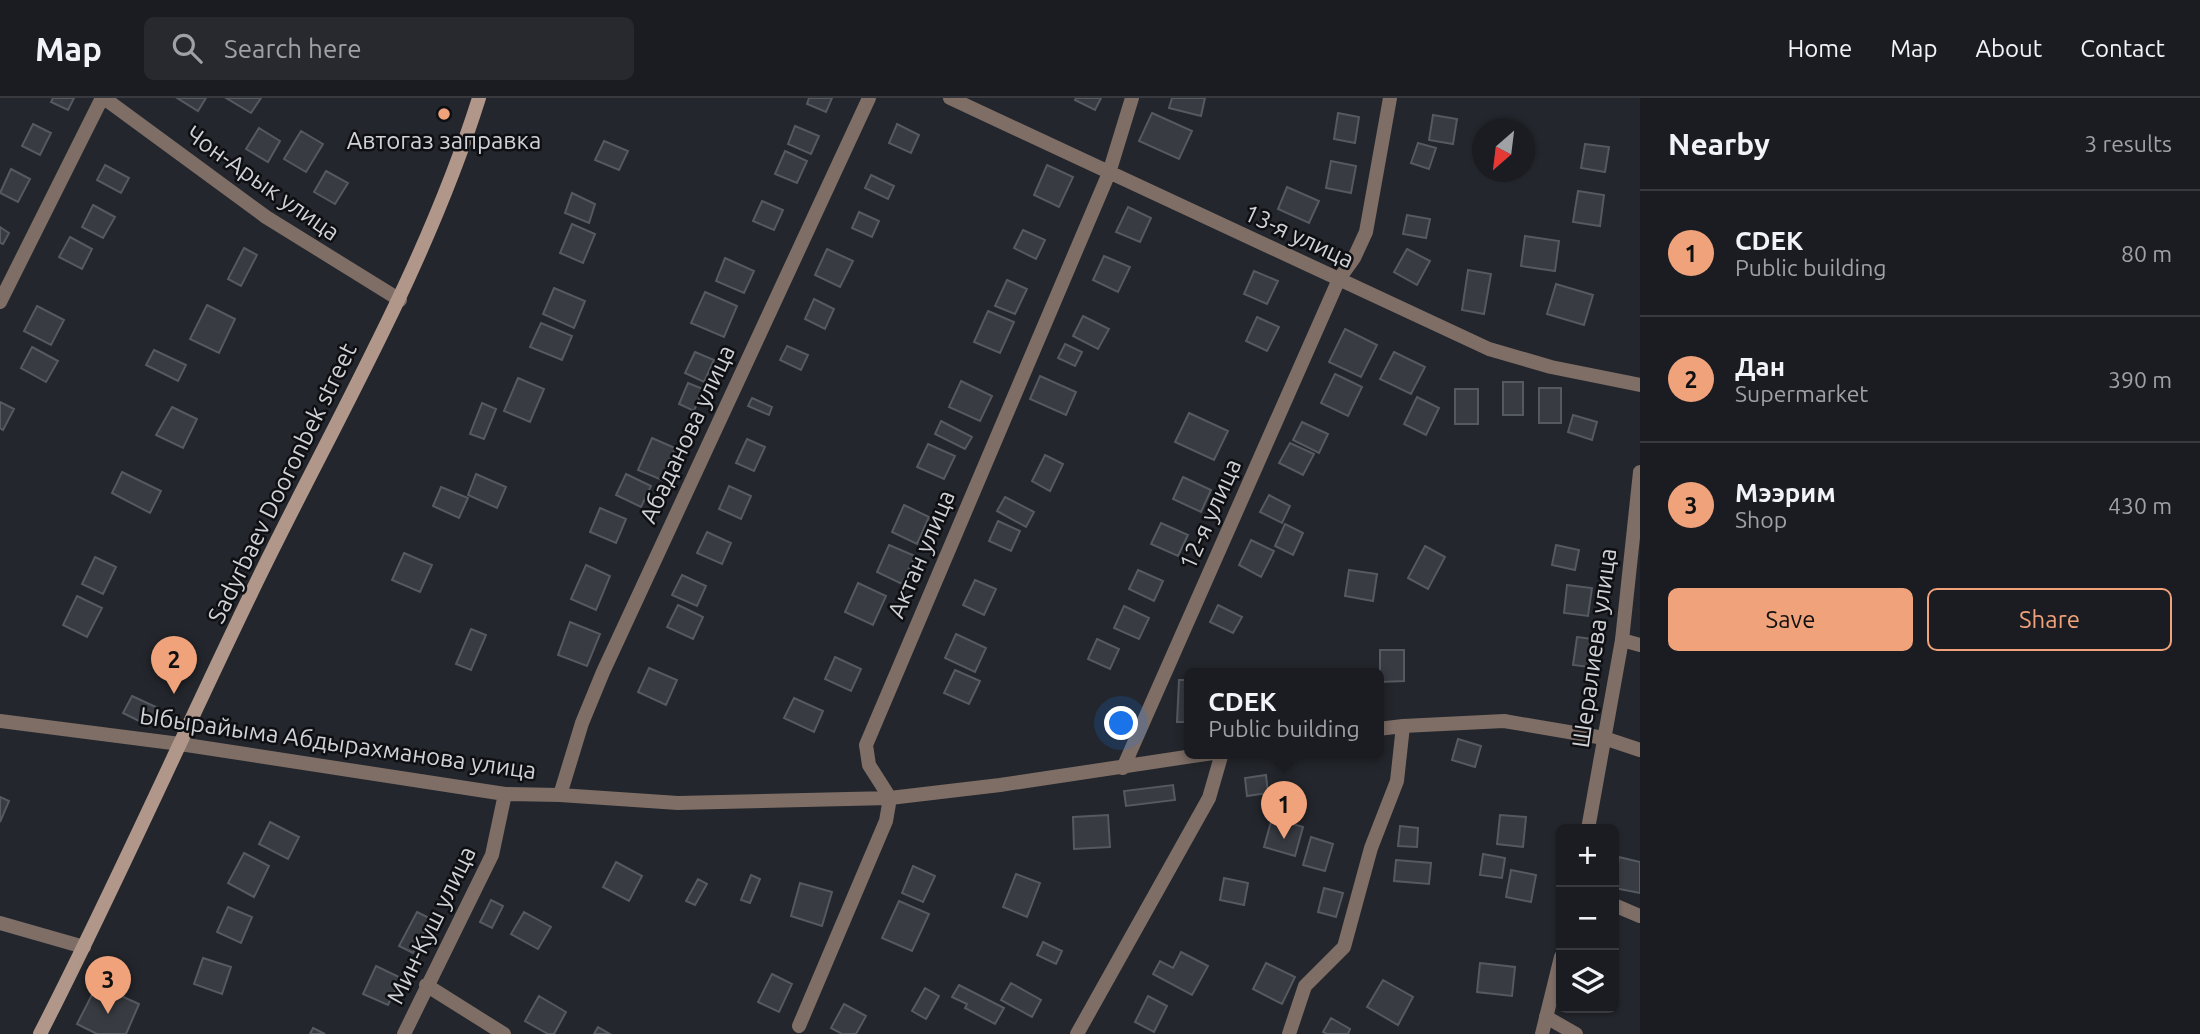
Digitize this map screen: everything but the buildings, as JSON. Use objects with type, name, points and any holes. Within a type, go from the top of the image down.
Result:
[{"type":"main road","name":"Sadyrbaev Dooronbek street","points":[[40,1034],[260,577],[400,300],[445,191],[479,98]]},
{"type":"street","name":"Чон-Арык улица","points":[[103,98],[266,217],[400,300]]},
{"type":"street","points":[[0,302],[103,98]]},
{"type":"street","name":"Абаданова улица","points":[[560,794],[582,723],[603,672],[869,98]]},
{"type":"street","name":"13-я улица","points":[[950,98],[1489,349],[1551,367],[1640,385]]},
{"type":"street","name":"Актан улица","points":[[890,798],[869,765],[866,746],[1109,173],[1132,98]]},
{"type":"street","name":"12-я улица","points":[[1123,768],[1339,279],[1354,258],[1366,232],[1390,98]]},
{"type":"street","name":"Шералиева улица","points":[[1589,824],[1622,640],[1640,472]]},
{"type":"street","points":[[1622,640],[1640,645]]},
{"type":"street","name":"Ыбырайыма Абдырахманова улица","points":[[0,721],[180,744],[505,794],[560,794],[678,803],[890,798],[1184,758]]},
{"type":"street","points":[[1384,728],[1504,721],[1604,738],[1640,750]]},
{"type":"street","points":[[1289,1034],[1305,986],[1344,947],[1371,848],[1397,781],[1403,726]]},
{"type":"street","points":[[1077,1034],[1209,798],[1220,759]]},
{"type":"street","name":"Мин-Куш улица","points":[[404,1034],[492,855],[505,794]]},
{"type":"street","points":[[799,1026],[886,821],[890,798]]},
{"type":"street","points":[[1619,907],[1640,916]]},
{"type":"street","points":[[0,923],[84,947]]},
{"type":"street","points":[[1542,1034],[1556,977]]},
{"type":"street","points":[[426,985],[504,1034]]},
{"type":"street","points":[[1546,1017],[1576,1034]]},
{"type":"place","name":"Автогаз заправка","points":[[444,114]]},
{"type":"place","name":"Дан","points":[[174,694]]},
{"type":"place","name":"CDEK","points":[[1284,839]]},
{"type":"place","name":"Мээрим","points":[[108,1014]]}]
